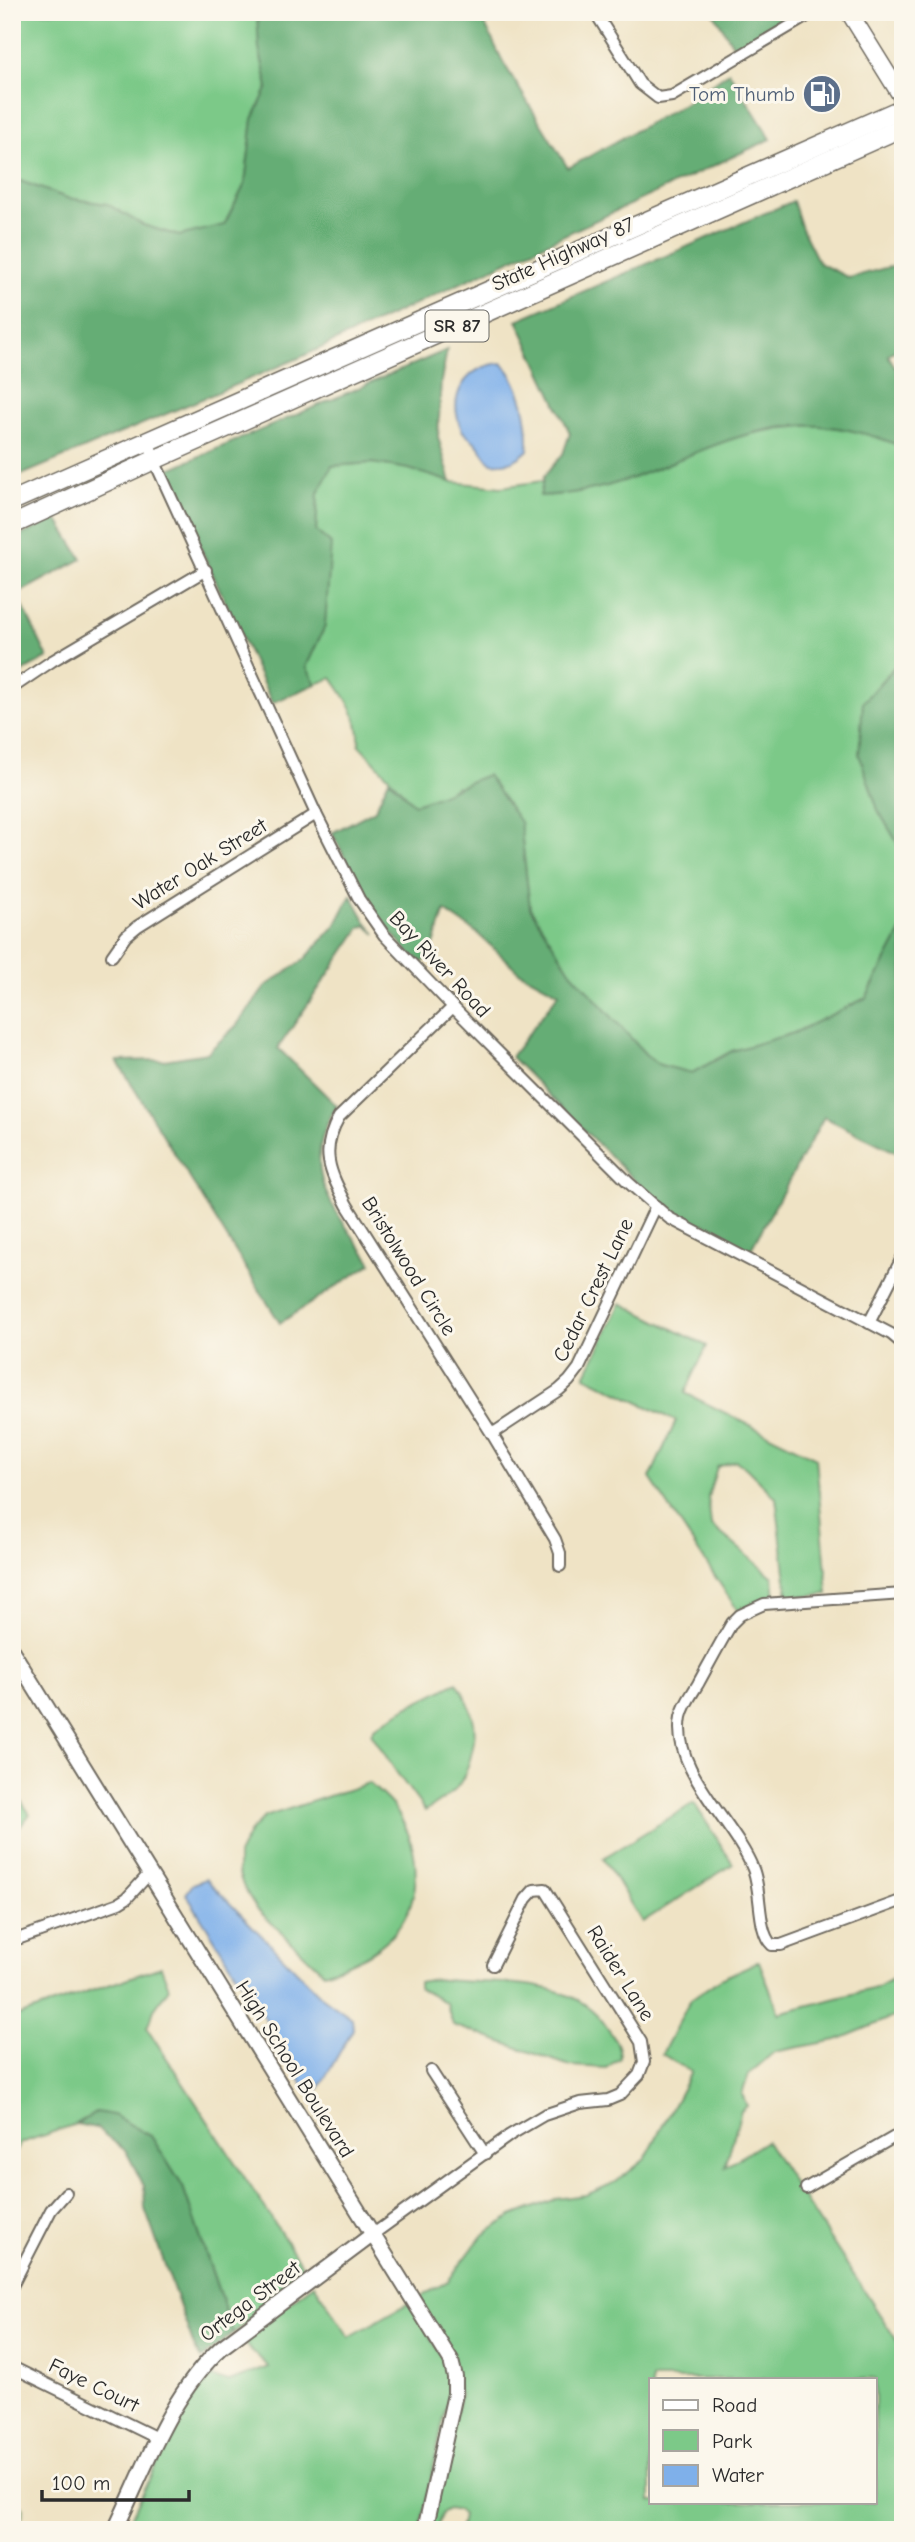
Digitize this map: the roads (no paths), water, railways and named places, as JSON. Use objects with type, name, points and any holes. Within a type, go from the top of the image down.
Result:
[{"type":"highway","name":"SR 87","points":[[12,501],[903,108]]},
{"type":"highway","name":"State Highway 87","points":[[12,525],[903,127]]},
{"type":"main road","points":[[849,12],[903,99]]},
{"type":"street","points":[[595,12],[640,84],[658,98],[673,96],[814,12]]},
{"type":"street","name":"Bay River Road","points":[[149,440],[154,460],[316,814],[369,917],[453,1007],[629,1183],[669,1218],[891,1334],[903,1344]]},
{"type":"street","points":[[12,688],[206,570]]},
{"type":"street","name":"Water Oak Street","points":[[112,956],[126,936],[138,926],[316,814]]},
{"type":"street","name":"Bristolwood Circle","points":[[453,1007],[339,1117],[331,1132],[328,1157],[330,1170],[347,1205],[555,1539],[560,1553],[560,1566]]},
{"type":"street","name":"Cedar Crest Lane","points":[[492,1434],[569,1381],[579,1368],[656,1206]]},
{"type":"street","points":[[869,1323],[903,1256]]},
{"type":"street","points":[[903,1594],[764,1604],[740,1615],[732,1623],[681,1717],[681,1739],[688,1762],[752,1867],[759,1889],[763,1934],[772,1945],[782,1945],[903,1900]]},
{"type":"street","name":"High School Boulevard","points":[[12,1651],[372,2235],[444,2347],[455,2377],[455,2394],[425,2530]]},
{"type":"street","points":[[12,1941],[118,1903],[127,1898],[149,1874]]},
{"type":"street","name":"Raider Lane","points":[[372,2235],[544,2115],[580,2103],[608,2100],[620,2095],[633,2084],[644,2062],[641,2042],[636,2032],[545,1889],[534,1889],[526,1899],[493,1965]]},
{"type":"street","points":[[431,2071],[485,2154]]},
{"type":"street","points":[[806,2188],[899,2134],[903,2148]]},
{"type":"street","points":[[12,2287],[51,2210],[66,2193]]},
{"type":"street","name":"Ortega Street","points":[[115,2530],[184,2391],[204,2363],[372,2235]]},
{"type":"street","name":"Faye Court","points":[[12,2367],[159,2439]]},
{"type":"water","points":[[502,363],[520,393],[527,427],[528,450],[511,461],[491,463],[462,430],[456,406],[462,385],[469,377],[489,365]]},
{"type":"water","points":[[206,1879],[320,1995],[352,2018],[353,2029],[317,2092],[311,2094],[303,2085],[267,2022],[186,1894],[193,1884]]},
{"type":"place","name":"Tom Thumb","points":[[822,94]]}]
